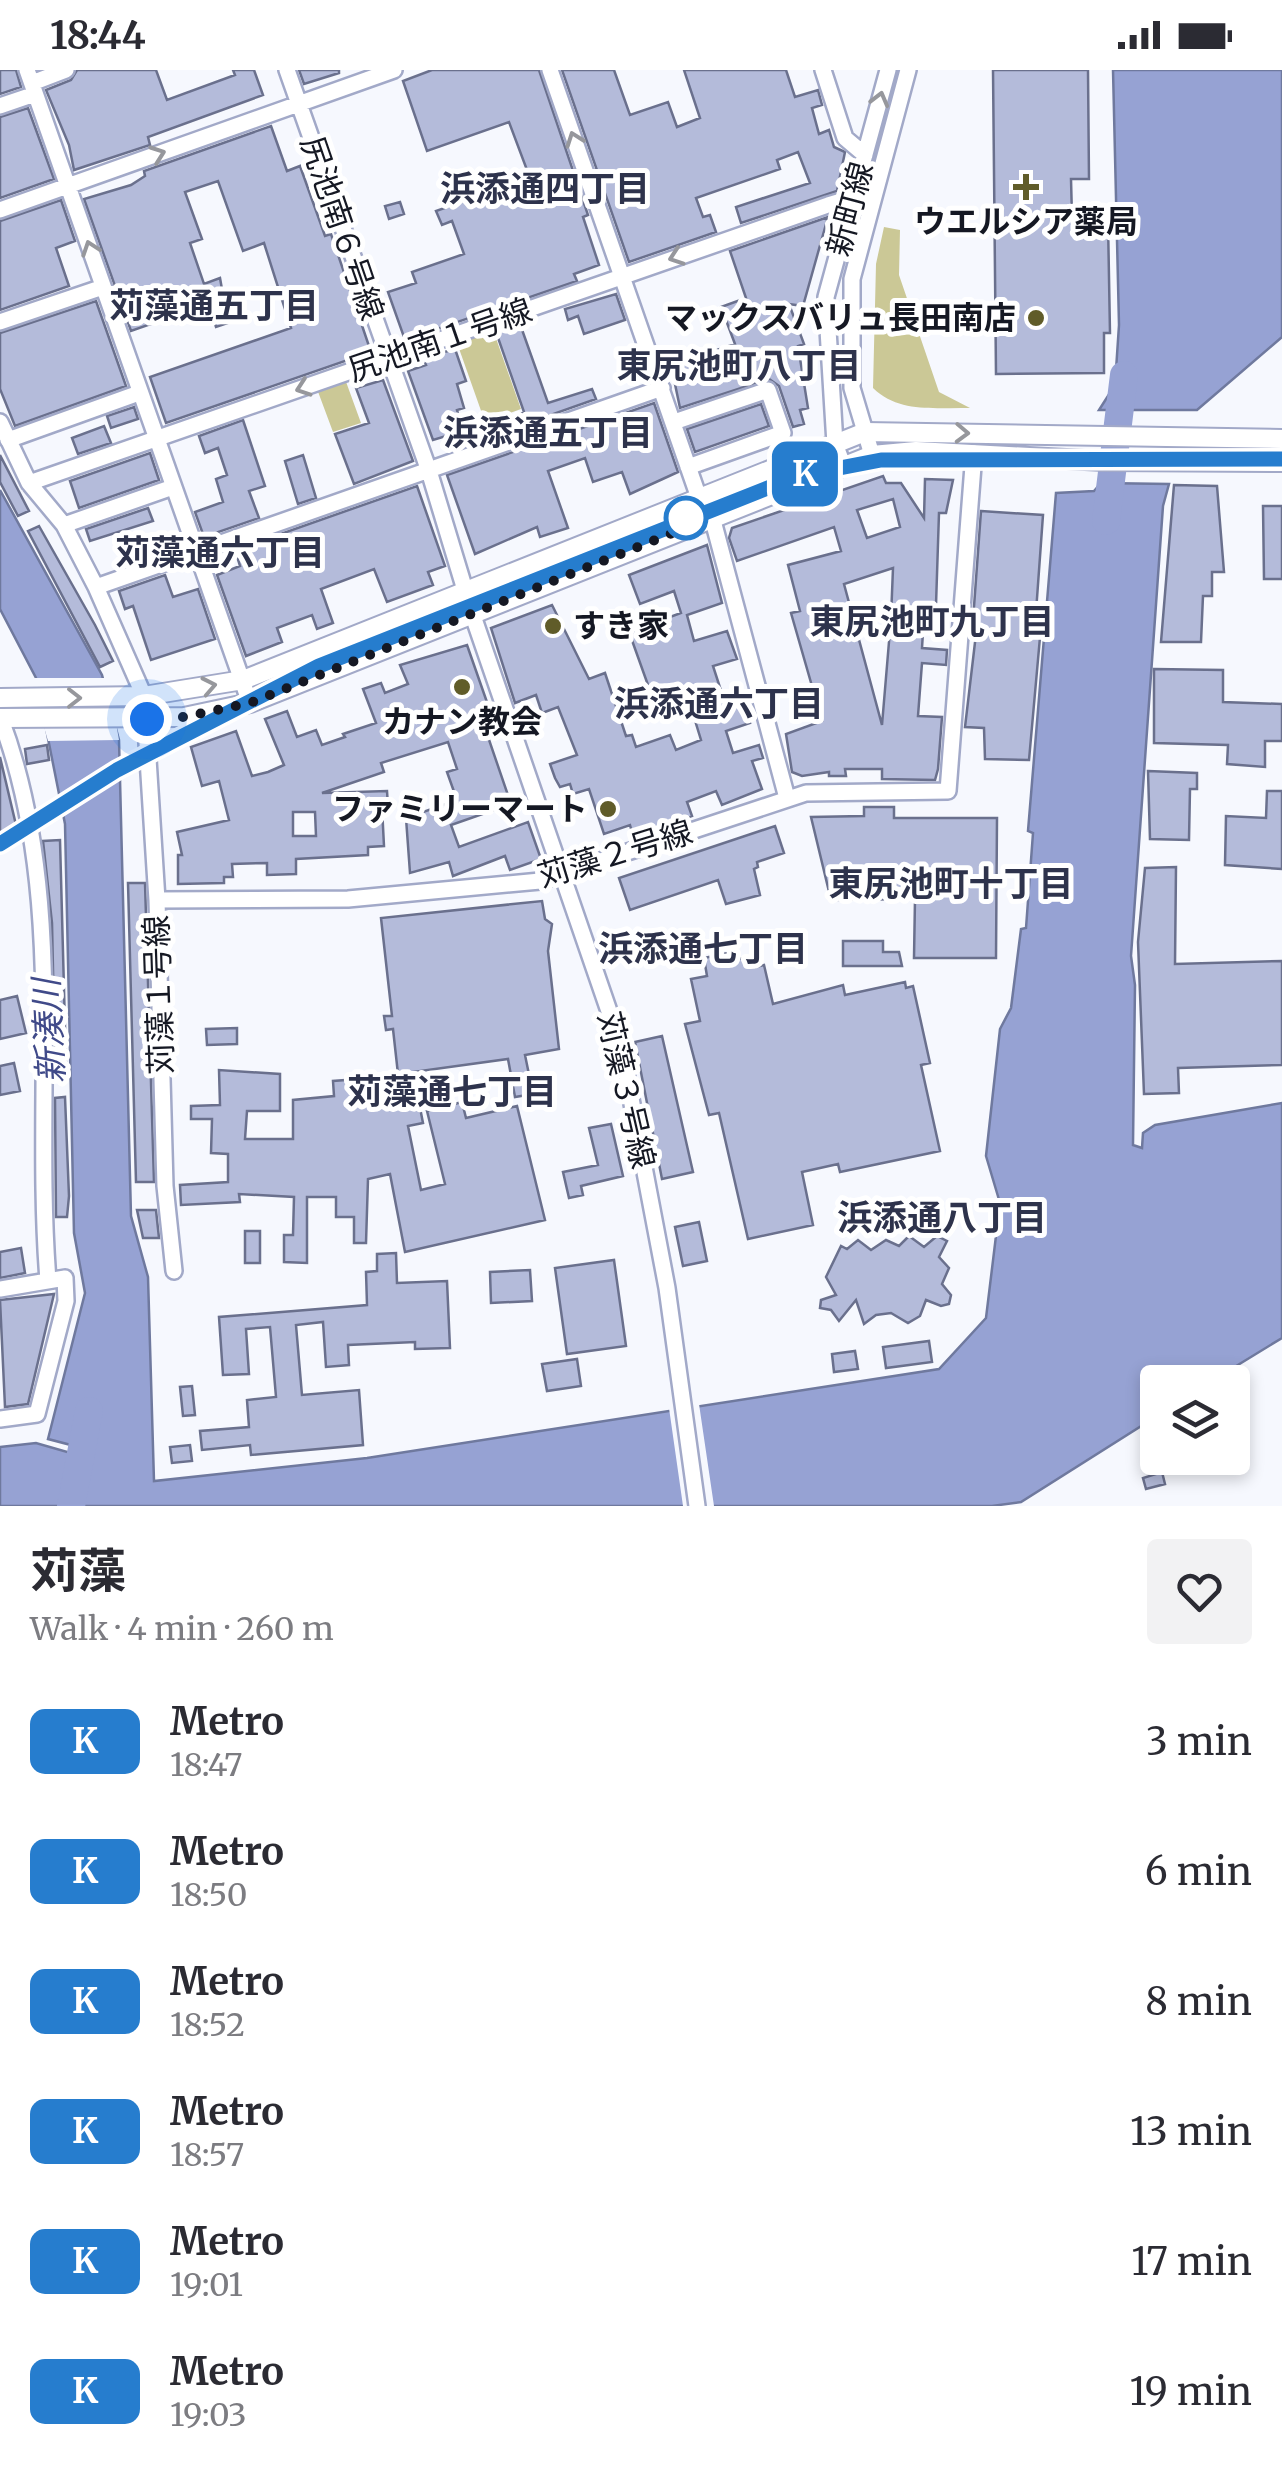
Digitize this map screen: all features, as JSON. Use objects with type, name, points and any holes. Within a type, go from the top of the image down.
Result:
[{"type":"main road","points":[[0,698],[144,696],[244,680],[698,495],[865,432],[1282,439]]},
{"type":"main road","points":[[0,717],[184,717],[250,703],[872,455],[974,453],[1103,461],[1282,462]]},
{"type":"street","points":[[0,106],[31,82],[66,70]]},
{"type":"street","name":"尻池南６号線","points":[[287,70],[386,359],[429,471],[472,613]]},
{"type":"street","points":[[0,210],[394,70]]},
{"type":"street","points":[[550,70],[698,495]]},
{"type":"street","points":[[822,70],[844,138],[865,156]]},
{"type":"street","name":"新町線","points":[[844,467],[835,444],[826,296],[888,70]]},
{"type":"street","name":"新町線","points":[[872,455],[852,388],[852,279],[908,70]]},
{"type":"street","points":[[31,82],[250,703]]},
{"type":"street","name":"尻池南１号線","points":[[30,483],[838,202],[851,207]]},
{"type":"street","points":[[0,322],[104,287]]},
{"type":"street","points":[[96,586],[662,388]]},
{"type":"street","points":[[674,422],[768,390],[783,434],[688,467]]},
{"type":"street","points":[[8,440],[139,393]]},
{"type":"street","name":"苅藻１号線","points":[[0,422],[30,483],[64,525],[96,586],[144,696],[157,900],[165,1186],[174,1271]]},
{"type":"street","name":"苅藻２号線","points":[[157,900],[348,899],[561,876],[787,798],[806,794],[948,791],[974,453]]},
{"type":"street","points":[[64,525],[173,487]]},
{"type":"street","points":[[712,517],[787,798]]},
{"type":"street","name":"苅藻３号線","points":[[472,613],[621,1046],[667,1288],[697,1506]]},
{"type":"street","points":[[0,717],[20,777],[32,846],[45,1014],[43,1216],[48,1280]]},
{"type":"street","points":[[0,1289],[65,1278],[66,1302],[36,1414],[0,1419]]},
{"type":"shaded area","points":[[884,227],[900,230],[899,275],[939,392],[970,408],[906,405],[873,388],[876,264]]},
{"type":"shaded area","points":[[492,327],[521,409],[485,422],[456,340]]},
{"type":"shaded area","points":[[345,379],[361,423],[333,432],[317,389]]},
{"type":"water","points":[[1113,70],[1282,70],[1282,337],[1197,410],[1099,410],[1115,385],[1119,325]]},
{"type":"water","points":[[1101,483],[1169,484],[1163,506],[1131,956],[1135,985],[1133,1145],[1142,1148],[1143,1133],[1155,1125],[1282,1103],[1282,1338],[1238,1365],[1140,1365],[1140,1427],[1021,1502],[992,1506],[0,1506],[0,1447],[36,1443],[88,1458],[90,1450],[48,1439],[85,1293],[74,1233],[65,824],[36,678],[0,609],[0,490],[102,675],[119,740],[131,1216],[148,1277],[154,1481],[367,1458],[939,1369],[986,1318],[1000,1203],[986,1156],[1000,1029],[1011,1008],[1021,929],[1026,928],[1033,833],[1028,831],[1056,493],[1094,491]]},
{"type":"pier","points":[[30,678],[108,678],[119,740],[48,741]]},
{"type":"pier","points":[[699,1404],[714,1506],[683,1506],[669,1408]]},
{"type":"building","points":[[0,70],[16,70],[21,87],[0,94]]},
{"type":"building","points":[[77,70],[156,70],[167,100],[235,75],[233,70],[254,70],[263,95],[148,137],[150,145],[74,170],[69,145],[46,90],[71,80]]},
{"type":"building","points":[[299,70],[339,70],[339,73],[304,84]]},
{"type":"building","points":[[432,70],[539,70],[588,215],[583,217],[599,265],[574,274],[577,281],[405,340],[388,292],[416,283],[412,272],[464,254],[452,221],[442,225],[436,211],[530,178],[509,122],[427,151],[403,81]]},
{"type":"building","points":[[562,70],[614,70],[630,115],[668,102],[677,127],[700,118],[684,70],[786,70],[795,97],[818,90],[822,105],[812,108],[819,134],[829,130],[834,147],[845,152],[837,191],[741,223],[736,207],[810,183],[798,152],[777,160],[780,169],[696,198],[703,217],[710,215],[716,232],[629,262]]},
{"type":"building","points":[[993,70],[1088,70],[1089,179],[1071,179],[1072,217],[1103,217],[1108,221],[1110,333],[1104,333],[1104,373],[996,374]]},
{"type":"building","points":[[28,108],[54,179],[0,198],[0,117]]},
{"type":"building","points":[[271,126],[287,171],[300,166],[325,236],[331,234],[371,352],[166,423],[150,377],[291,328],[264,243],[243,251],[218,181],[185,192],[202,239],[190,243],[204,284],[220,278],[228,323],[216,327],[208,304],[131,331],[84,199],[131,185],[145,176],[144,171]]},
{"type":"building","points":[[61,200],[75,241],[56,248],[69,286],[0,310],[0,221]]},
{"type":"building","points":[[400,202],[404,214],[389,219],[385,206]]},
{"type":"building","points":[[828,217],[803,306],[789,304],[804,344],[798,346],[808,408],[800,410],[804,424],[793,427],[779,386],[769,379],[680,408],[671,365],[735,344],[721,307],[746,298],[730,251]]},
{"type":"building","points":[[616,294],[625,320],[584,334],[578,316],[568,320],[565,309]]},
{"type":"building","points":[[96,301],[126,386],[15,426],[0,389],[0,333]]},
{"type":"building","points":[[520,324],[548,403],[592,389],[596,399],[474,442],[470,430],[524,412],[496,332]]},
{"type":"building","points":[[455,349],[466,381],[457,384],[464,408],[457,410],[463,431],[433,440],[408,371],[426,365],[423,358]]},
{"type":"building","points":[[383,380],[413,461],[354,484],[335,434],[369,423],[356,388]]},
{"type":"building","points":[[654,403],[678,472],[630,494],[622,472],[593,482],[585,458],[548,471],[568,528],[540,537],[537,527],[475,554],[447,475]]},
{"type":"building","points":[[761,404],[769,426],[695,452],[687,429]]},
{"type":"building","points":[[134,407],[138,419],[111,428],[107,416]]},
{"type":"building","points":[[243,420],[265,486],[249,491],[259,518],[204,537],[195,512],[223,502],[216,479],[227,475],[218,448],[205,453],[199,436]]},
{"type":"building","points":[[104,426],[111,443],[78,454],[72,438]]},
{"type":"building","points":[[150,453],[159,480],[79,508],[70,481]]},
{"type":"building","points":[[0,455],[29,511],[18,516],[0,482]]},
{"type":"building","points":[[303,455],[316,498],[298,504],[285,461]]},
{"type":"building","points":[[883,476],[886,483],[901,483],[924,518],[925,479],[953,480],[946,513],[939,513],[936,605],[951,606],[950,618],[924,616],[922,648],[947,650],[946,665],[922,663],[918,716],[942,717],[935,780],[882,779],[882,769],[845,769],[846,776],[829,776],[829,772],[802,776],[792,772],[786,734],[822,721],[791,613],[800,611],[788,565],[841,551],[834,527],[737,561],[729,538],[732,528]],"holes":[[[893,499],[900,527],[867,538],[857,510]],[[893,568],[891,618],[882,725],[844,584]]]},
{"type":"building","points":[[1174,485],[1217,486],[1224,572],[1212,572],[1212,596],[1203,596],[1201,642],[1161,642]]},
{"type":"building","points":[[417,486],[445,566],[428,572],[433,585],[387,602],[374,569],[321,589],[333,623],[317,629],[312,615],[277,628],[282,642],[246,656],[217,575],[240,566],[235,550]]},
{"type":"building","points":[[1263,506],[1282,506],[1282,579],[1264,579]]},
{"type":"building","points":[[148,508],[153,521],[90,541],[86,529]]},
{"type":"building","points":[[981,511],[1043,515],[1035,626],[1041,626],[1029,760],[985,759],[984,728],[965,727],[976,634],[972,634]]},
{"type":"building","points":[[39,526],[113,661],[100,667],[28,531]]},
{"type":"building","points":[[707,545],[722,603],[687,615],[694,641],[727,631],[737,659],[713,666],[724,700],[741,695],[750,723],[726,731],[733,753],[759,745],[763,758],[752,761],[762,789],[722,805],[716,791],[687,802],[692,816],[633,836],[630,825],[604,834],[589,789],[573,794],[570,784],[560,787],[555,778],[550,764],[577,755],[558,707],[542,713],[536,695],[515,703],[491,628],[552,605],[589,679],[605,673],[626,736],[632,735],[636,747],[670,735],[676,750],[701,740],[689,701],[658,713],[629,632],[681,613],[674,591],[640,604],[629,575]]},
{"type":"building","points":[[165,575],[173,597],[198,589],[215,639],[151,660],[133,606],[125,609],[119,591]]},
{"type":"building","points":[[467,645],[496,728],[486,731],[511,804],[451,825],[459,847],[528,822],[541,859],[510,870],[505,856],[453,876],[449,862],[410,873],[406,818],[457,800],[447,772],[457,769],[448,742],[381,763],[384,772],[322,793],[387,791],[388,807],[382,807],[384,846],[368,847],[368,855],[296,859],[296,874],[267,875],[267,863],[232,864],[233,877],[224,877],[224,883],[178,884],[178,855],[182,855],[177,832],[229,820],[219,781],[202,786],[191,747],[236,731],[252,776],[268,772],[284,765],[265,719],[287,711],[297,737],[316,730],[322,745],[345,737],[343,734],[376,723],[363,689],[381,683],[385,693],[408,684],[400,665]],"holes":[[[293,812],[315,812],[316,836],[293,836]]]},
{"type":"building","points":[[1154,669],[1223,670],[1223,702],[1282,704],[1282,741],[1265,741],[1265,767],[1227,764],[1228,745],[1154,743]]},
{"type":"building","points":[[47,745],[49,760],[27,764],[25,749]]},
{"type":"building","points":[[0,757],[20,842],[0,845]]},
{"type":"building","points":[[1148,771],[1197,773],[1197,789],[1190,789],[1189,840],[1150,839]]},
{"type":"building","points":[[1267,791],[1282,791],[1282,869],[1225,865],[1226,816],[1266,818]]},
{"type":"building","points":[[864,807],[894,807],[894,818],[997,818],[996,958],[914,958],[915,899],[831,900],[811,817],[864,816]]},
{"type":"building","points":[[775,826],[784,853],[757,862],[754,869],[760,895],[726,904],[718,880],[630,910],[619,878]]},
{"type":"building","points":[[60,840],[66,1064],[55,1064],[52,923],[43,841]]},
{"type":"building","points":[[1176,867],[1175,964],[1282,961],[1282,1065],[1178,1068],[1179,1093],[1144,1094],[1138,942],[1145,868]]},
{"type":"building","points":[[128,883],[145,883],[154,1182],[136,1182]]},
{"type":"building","points":[[542,901],[545,919],[552,924],[548,951],[559,1049],[525,1055],[533,1094],[515,1097],[508,1059],[413,1072],[423,1123],[408,1126],[421,1190],[445,1184],[427,1111],[462,1102],[466,1118],[517,1106],[545,1220],[405,1252],[390,1174],[368,1179],[366,1243],[354,1243],[354,1217],[336,1217],[336,1197],[307,1197],[307,1263],[284,1262],[284,1235],[293,1235],[294,1197],[239,1194],[240,1202],[181,1205],[180,1185],[228,1182],[228,1154],[211,1153],[212,1119],[191,1119],[191,1106],[220,1105],[219,1070],[280,1074],[280,1111],[247,1111],[245,1139],[293,1139],[293,1100],[334,1096],[333,1081],[372,1078],[373,1098],[400,1092],[393,1029],[386,1030],[384,1016],[392,1016],[381,918]]},
{"type":"building","points":[[843,941],[883,941],[883,952],[899,952],[902,966],[843,966]]},
{"type":"building","points":[[728,953],[730,961],[753,956],[756,967],[764,965],[773,1004],[843,985],[845,995],[905,982],[906,988],[913,986],[930,1063],[921,1065],[940,1151],[840,1172],[838,1164],[802,1172],[813,1225],[748,1239],[719,1113],[709,1115],[685,1024],[700,1021],[691,979],[707,976],[704,958]]},
{"type":"building","points":[[17,996],[26,1033],[0,1039],[0,1000]]},
{"type":"building","points":[[237,1028],[237,1044],[207,1045],[206,1029]]},
{"type":"building","points":[[662,1036],[693,1172],[662,1179],[635,1042]]},
{"type":"building","points":[[14,1063],[20,1091],[0,1095],[0,1066]]},
{"type":"building","points":[[65,1097],[69,1196],[67,1217],[56,1217],[55,1098]]},
{"type":"building","points":[[611,1124],[623,1176],[581,1186],[583,1195],[569,1198],[563,1172],[598,1165],[589,1128]]},
{"type":"building","points":[[137,1210],[156,1210],[159,1238],[143,1238]]},
{"type":"building","points":[[699,1222],[707,1261],[683,1266],[675,1227]]},
{"type":"building","points":[[245,1231],[260,1231],[260,1263],[245,1263]]},
{"type":"building","points":[[909,1236],[924,1247],[937,1236],[947,1241],[939,1257],[949,1268],[942,1284],[951,1295],[949,1304],[941,1306],[926,1300],[920,1316],[908,1323],[891,1313],[876,1315],[864,1324],[856,1300],[839,1321],[831,1310],[820,1308],[821,1300],[836,1295],[826,1277],[841,1246],[847,1249],[858,1240],[871,1250],[886,1240],[899,1246]]},
{"type":"building","points":[[21,1248],[25,1273],[0,1278],[0,1252]]},
{"type":"building","points":[[396,1253],[397,1283],[447,1281],[450,1348],[415,1349],[415,1342],[348,1345],[349,1365],[326,1367],[323,1322],[296,1325],[302,1395],[359,1390],[363,1445],[251,1455],[250,1445],[202,1450],[200,1431],[249,1427],[247,1400],[276,1397],[270,1327],[246,1329],[249,1374],[223,1375],[219,1317],[367,1305],[366,1272],[377,1271],[377,1254]]},
{"type":"building","points":[[614,1260],[626,1346],[567,1354],[555,1268]]},
{"type":"building","points":[[530,1270],[532,1301],[491,1303],[490,1272]]},
{"type":"building","points":[[54,1294],[28,1404],[5,1407],[0,1300]]},
{"type":"building","points":[[929,1341],[932,1362],[886,1368],[883,1347]]},
{"type":"building","points":[[855,1351],[858,1369],[834,1372],[832,1354]]},
{"type":"building","points":[[577,1359],[581,1386],[547,1391],[542,1364]]},
{"type":"building","points":[[192,1386],[195,1415],[183,1416],[180,1387]]},
{"type":"building","points":[[190,1445],[192,1461],[172,1463],[170,1447]]},
{"type":"building","points":[[1163,1475],[1165,1484],[1146,1489],[1143,1478]]},
{"type":"waterway","points":[[1106,521],[1124,375]]},
{"type":"waterway","name":"新湊川","points":[[71,1506],[89,1411]]},
{"type":"metro line","name":"K","points":[[0,844],[117,770],[319,666],[798,476],[828,467],[881,460],[1282,459]]},
{"type":"place","name":"ウエルシア薬局","points":[[1026,187]]},
{"type":"place","name":"マックスバリュ長田南店","points":[[1036,318]]},
{"type":"place","name":"すき家","points":[[553,626]]},
{"type":"place","name":"カナン教会","points":[[462,687]]},
{"type":"place","name":"ファミリーマート","points":[[608,809]]},
{"type":"district","name":"浜添通四丁目","points":[[545,189]]},
{"type":"district","name":"苅藻通五丁目","points":[[214,306]]},
{"type":"district","name":"東尻池町八丁目","points":[[739,366]]},
{"type":"district","name":"浜添通五丁目","points":[[548,433]]},
{"type":"district","name":"苅藻通六丁目","points":[[220,553]]},
{"type":"district","name":"東尻池町九丁目","points":[[932,622]]},
{"type":"district","name":"浜添通六丁目","points":[[719,704]]},
{"type":"district","name":"東尻池町十丁目","points":[[951,884]]},
{"type":"district","name":"浜添通七丁目","points":[[703,949]]},
{"type":"district","name":"苅藻通七丁目","points":[[452,1092]]},
{"type":"district","name":"浜添通八丁目","points":[[942,1218]]},
{"type":"route","points":[[147,719],[184,717],[250,703],[680,530],[686,518]]}]
